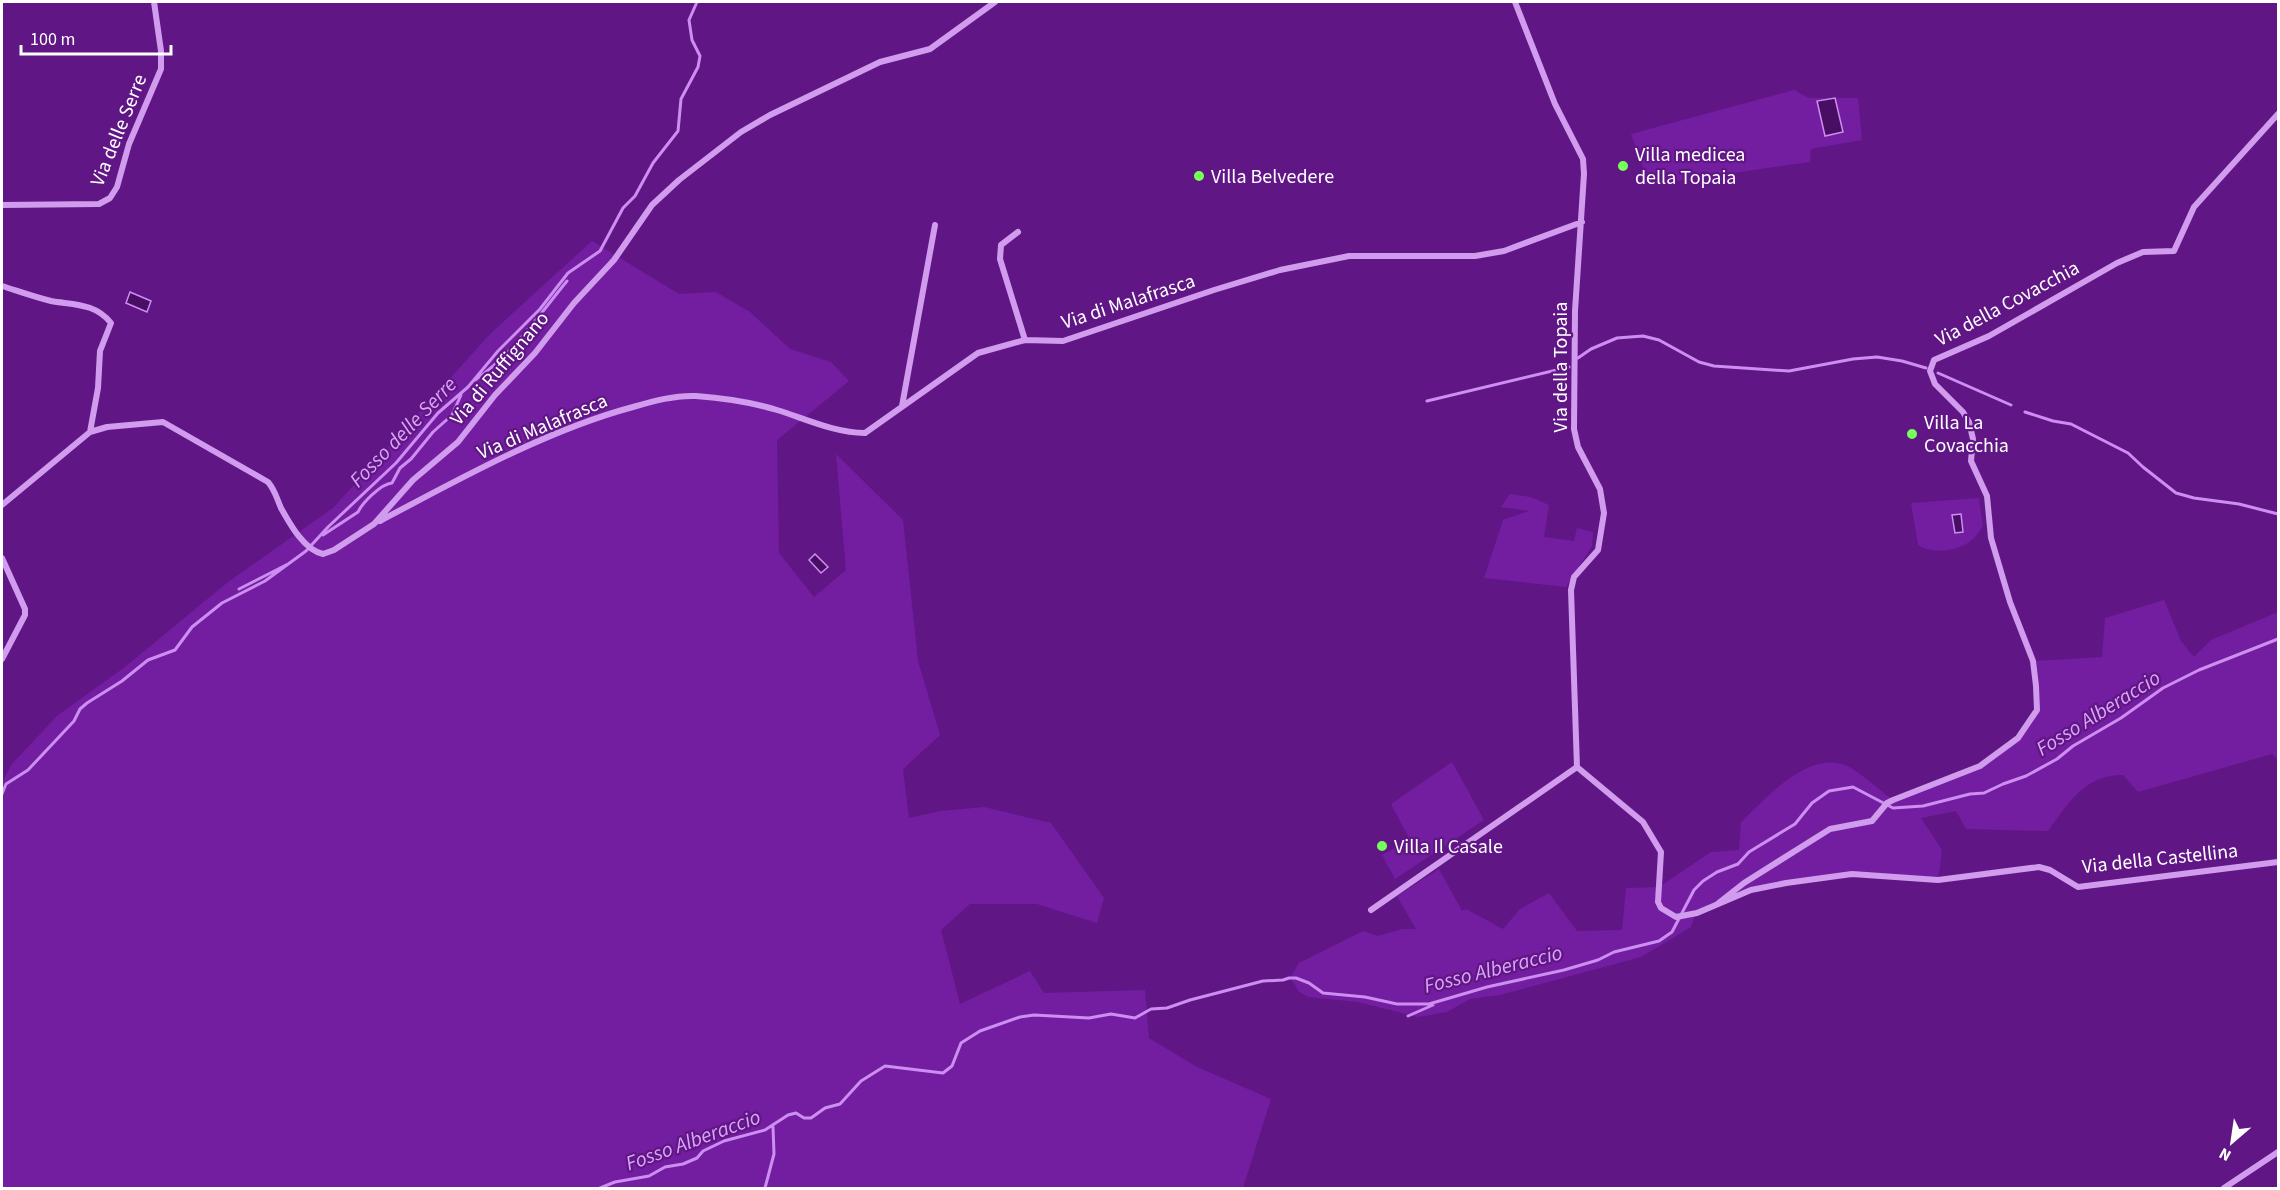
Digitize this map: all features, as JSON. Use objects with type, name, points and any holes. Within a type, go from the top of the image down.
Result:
[{"type":"street","name":"Via delle Serre","points":[[2,205],[99,204],[110,198],[117,187],[129,144],[161,69],[161,51],[154,2]]},
{"type":"street","name":"Via di Ruffignano","points":[[2,505],[90,432],[107,427],[157,421],[170,425],[268,482],[288,519],[305,543],[322,554],[334,550],[374,524],[413,480],[458,442],[495,395],[535,353],[574,303],[614,260],[652,205],[679,180],[741,132],[770,115],[880,62],[930,49],[995,2]]},
{"type":"street","name":"Via della Topaia","points":[[1515,2],[1555,104],[1583,159],[1582,222],[1575,311],[1574,429],[1578,447],[1600,489],[1604,513],[1598,550],[1574,577],[1571,590],[1577,767]]},
{"type":"street","name":"Via della Covacchia","points":[[1716,905],[1744,883],[1830,829],[1872,821],[1887,803],[1980,766],[2018,738],[2037,710],[2037,686],[2033,661],[2010,602],[1991,538],[1987,496],[1971,461],[1973,439],[1969,422],[1963,412],[1935,384],[1930,371],[1934,360],[2016,322],[2117,263],[2143,252],[2174,251],[2194,207],[2278,114]]},
{"type":"street","name":"Via di Malafrasca","points":[[374,524],[459,479],[585,421],[658,400],[694,396],[730,400],[776,410],[851,433],[865,433],[978,353],[1025,340],[1063,342],[1214,290],[1280,270],[1349,256],[1475,256],[1504,251],[1582,222]]},
{"type":"street","points":[[902,406],[935,225]]},
{"type":"street","points":[[1018,232],[1001,245],[1000,259],[1025,340]]},
{"type":"street","points":[[2,285],[50,300],[90,307],[100,311],[111,323],[100,351],[98,388],[90,432]]},
{"type":"street","points":[[2,558],[26,609],[2,659]]},
{"type":"street","points":[[1371,910],[1577,767]]},
{"type":"street","name":"Via della Castellina","points":[[1577,767],[1643,822],[1651,833],[1661,852],[1658,897],[1661,908],[1676,917],[1697,913],[1751,890],[1770,885],[1852,874],[1938,880],[2039,867],[2049,870],[2078,887],[2278,862]]},
{"type":"street","points":[[2224,1188],[2278,1152]]},
{"type":"shaded area","points":[[1794,90],[1809,98],[1858,98],[1862,140],[1811,149],[1810,162],[1649,185],[1631,134]]},
{"type":"shaded area","points":[[1835,98],[1843,132],[1825,136],[1817,101]]},
{"type":"shaded area","points":[[592,241],[679,294],[716,292],[750,312],[790,349],[831,362],[849,381],[777,440],[779,553],[814,597],[846,570],[836,454],[903,520],[918,661],[940,735],[903,769],[909,818],[941,811],[984,807],[1051,823],[1104,898],[1097,923],[1037,904],[970,904],[941,930],[960,1004],[1030,971],[1044,993],[1145,990],[1149,1038],[1197,1067],[1271,1099],[1243,1188],[2,1188],[2,782],[12,764],[57,716],[125,667],[228,582],[333,508],[490,334]]},
{"type":"shaded area","points":[[130,292],[151,301],[147,312],[126,303]]},
{"type":"shaded area","points":[[1510,494],[1531,497],[1549,505],[1544,537],[1574,541],[1577,528],[1593,532],[1592,546],[1566,587],[1484,578],[1503,520],[1529,511],[1501,507]]},
{"type":"shaded area","points":[[1979,498],[1983,526],[1969,542],[1955,549],[1939,551],[1918,545],[1911,503]]},
{"type":"shaded area","points":[[1961,514],[1963,532],[1955,533],[1952,515]]},
{"type":"shaded area","points":[[815,554],[828,567],[821,573],[809,560]]},
{"type":"shaded area","points":[[2164,600],[2181,641],[2194,657],[2211,640],[2278,612],[2278,760],[2272,754],[2138,792],[2123,775],[2109,776],[2088,785],[2079,792],[2048,831],[1966,829],[1956,811],[1921,818],[1942,850],[1938,880],[1852,874],[1770,885],[1696,912],[1691,927],[1641,957],[1500,995],[1470,999],[1447,1012],[1418,1017],[1358,1002],[1309,997],[1299,992],[1292,980],[1292,975],[1299,963],[1363,931],[1378,936],[1402,929],[1416,929],[1397,896],[1439,869],[1462,911],[1466,909],[1503,929],[1520,909],[1549,893],[1577,931],[1622,930],[1626,888],[1659,887],[1711,852],[1739,850],[1741,822],[1777,788],[1806,769],[1821,764],[1836,763],[1851,768],[1893,800],[1980,766],[2018,738],[2037,710],[2033,661],[2102,657],[2105,618]]},
{"type":"shaded area","points":[[1452,762],[1484,820],[1395,879],[1382,855],[1410,840],[1391,804]]},
{"type":"waterway","name":"Fosso delle Serre","points":[[2,794],[6,784],[28,770],[74,721],[80,709],[87,703],[122,681],[148,660],[175,650],[192,627],[222,603],[265,581],[306,551],[396,463],[438,413],[468,387],[498,351],[540,309],[568,273],[600,251],[623,208],[635,196],[653,163],[678,131],[681,99],[698,67],[700,56],[692,40],[689,20],[697,2]]},
{"type":"waterway","points":[[475,380],[489,370],[513,346],[567,281]]},
{"type":"waterway","points":[[1578,358],[1591,349],[1617,338],[1643,336],[1659,340],[1699,362],[1714,366],[1789,371],[1877,357],[1926,368]]},
{"type":"waterway","points":[[1427,401],[1569,367]]},
{"type":"waterway","points":[[1938,373],[2011,405]]},
{"type":"waterway","points":[[323,535],[358,512],[378,490],[392,483],[400,468],[452,415],[461,395]]},
{"type":"waterway","points":[[2025,412],[2071,424],[2128,453],[2176,493],[2194,498],[2239,504],[2278,514]]},
{"type":"waterway","points":[[239,589],[288,564]]},
{"type":"waterway","name":"Fosso Alberaccio","points":[[600,1188],[615,1182],[649,1176],[665,1167],[683,1164],[724,1141],[765,1130],[788,1115],[796,1113],[804,1118],[811,1118],[825,1108],[840,1104],[861,1081],[885,1066],[943,1073],[952,1066],[961,1043],[980,1031],[1020,1017],[1034,1015],[1089,1018],[1111,1014],[1135,1018],[1151,1009],[1167,1008],[1263,981],[1289,978],[1309,983],[1323,993],[1365,997],[1397,1004],[1429,1004],[1487,987],[1564,970],[1598,960],[1614,952],[1659,941],[1672,932],[1694,890],[1703,881],[1717,872],[1738,864],[1749,852],[1795,824],[1812,803],[1829,791],[1853,787],[1893,808],[1923,806],[1970,794],[1984,793],[2026,776],[2057,759],[2073,746],[2121,718],[2163,688],[2199,670],[2278,639]]},
{"type":"waterway","points":[[1408,1016],[1433,1005]]},
{"type":"waterway","points":[[765,1188],[774,1154],[773,1127]]},
{"type":"place","name":"Villa medicea della Topaia","points":[[1623,166]]},
{"type":"place","name":"Villa Belvedere","points":[[1199,176]]},
{"type":"place","name":"Villa La Covacchia","points":[[1912,434]]},
{"type":"place","name":"Villa Il Casale","points":[[1382,846]]}]
